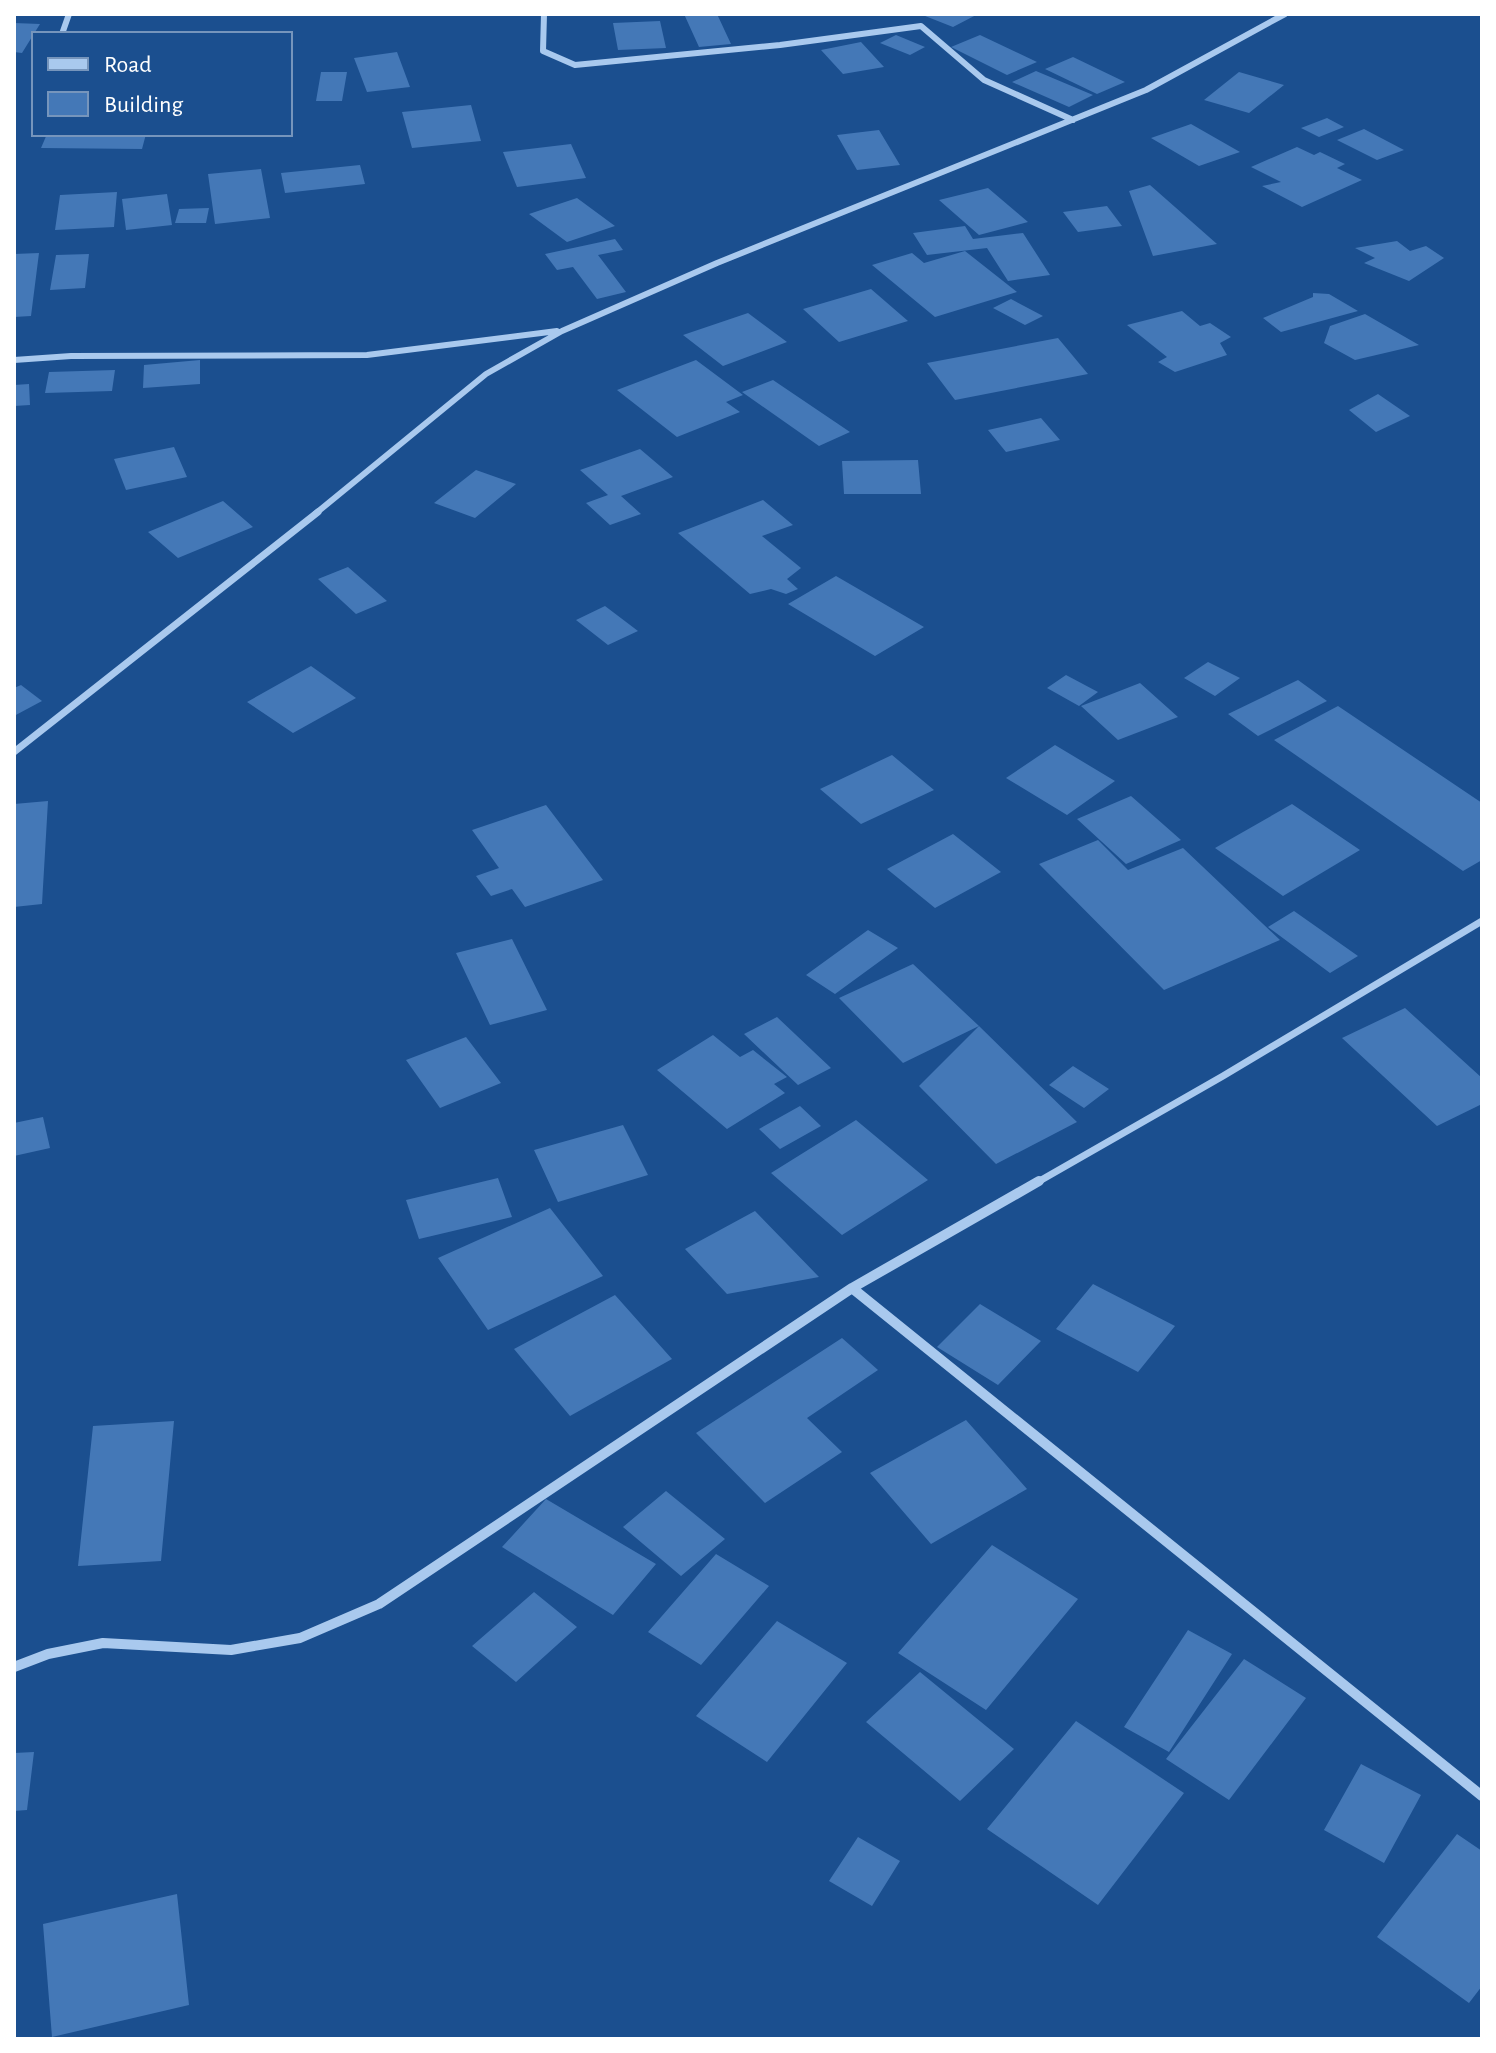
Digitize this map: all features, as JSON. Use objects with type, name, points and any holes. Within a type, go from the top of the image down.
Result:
[{"type":"street","points":[[544,14],[543,51],[575,65],[780,45],[921,26],[984,80],[1073,120]]},
{"type":"street","points":[[14,752],[363,477],[486,374],[562,331],[717,263],[1146,90],[1285,14]]},
{"type":"street","points":[[14,360],[71,356],[367,355],[562,331]]},
{"type":"street","points":[[14,1667],[48,1654],[103,1643],[231,1650],[300,1638],[379,1604],[852,1288],[1223,1076],[1482,921]]},
{"type":"street","points":[[852,1288],[1482,1796]]},
{"type":"building","points":[[684,14],[717,14],[731,44],[699,47]]},
{"type":"building","points":[[920,14],[978,14],[953,27]]},
{"type":"building","points":[[660,21],[666,48],[618,50],[613,23]]},
{"type":"building","points":[[14,23],[40,24],[32,32],[22,53],[14,52]]},
{"type":"building","points":[[896,35],[925,47],[910,55],[880,43]]},
{"type":"building","points":[[980,35],[1037,62],[1007,75],[951,47]]},
{"type":"building","points":[[861,42],[884,67],[843,74],[821,50]]},
{"type":"building","points":[[397,52],[410,87],[367,92],[354,58]]},
{"type":"building","points":[[1073,57],[1125,82],[1097,94],[1045,69]]},
{"type":"building","points":[[1036,71],[1093,95],[1069,107],[1012,82]]},
{"type":"building","points":[[321,72],[347,72],[342,101],[316,101]]},
{"type":"building","points":[[1239,72],[1284,85],[1249,113],[1204,100]]},
{"type":"building","points":[[471,105],[481,141],[412,148],[402,112]]},
{"type":"building","points":[[1327,118],[1344,127],[1319,137],[1301,128]]},
{"type":"building","points":[[1191,124],[1240,152],[1199,166],[1151,138]]},
{"type":"building","points":[[1364,129],[1404,150],[1377,160],[1337,140]]},
{"type":"building","points":[[879,130],[900,165],[857,170],[837,135]]},
{"type":"building","points":[[46,136],[145,136],[142,149],[41,148]]},
{"type":"building","points":[[571,144],[586,178],[517,187],[503,152]]},
{"type":"building","points":[[1297,147],[1314,155],[1320,152],[1345,164],[1337,168],[1362,180],[1302,207],[1262,186],[1281,182],[1251,167]]},
{"type":"building","points":[[360,165],[365,184],[285,193],[281,173]]},
{"type":"building","points":[[261,169],[270,218],[215,224],[208,174]]},
{"type":"building","points":[[1150,185],[1217,244],[1153,256],[1129,191]]},
{"type":"building","points":[[988,188],[1028,222],[979,235],[939,200]]},
{"type":"building","points":[[117,192],[114,227],[55,230],[60,195]]},
{"type":"building","points":[[167,194],[172,225],[126,230],[122,199]]},
{"type":"building","points":[[577,198],[615,226],[567,242],[529,214]]},
{"type":"building","points":[[1107,206],[1122,226],[1078,232],[1063,212]]},
{"type":"building","points":[[209,208],[206,223],[175,223],[179,209]]},
{"type":"building","points":[[965,226],[973,239],[1023,233],[1050,275],[1008,281],[987,248],[927,255],[913,233]]},
{"type":"building","points":[[615,239],[623,250],[598,255],[626,292],[597,299],[573,267],[557,270],[545,254]]},
{"type":"building","points":[[1397,241],[1410,251],[1426,246],[1444,258],[1409,281],[1364,263],[1375,258],[1355,248]]},
{"type":"building","points":[[965,251],[1017,292],[935,317],[872,265],[912,253],[924,263]]},
{"type":"building","points":[[39,253],[31,316],[14,317],[14,254]]},
{"type":"building","points":[[89,254],[85,288],[50,290],[56,255]]},
{"type":"building","points":[[871,289],[908,321],[839,342],[803,309]]},
{"type":"building","points":[[1313,293],[1329,294],[1358,311],[1281,332],[1263,318],[1313,297]]},
{"type":"building","points":[[1011,299],[1043,316],[1025,325],[993,308]]},
{"type":"building","points":[[1182,311],[1200,326],[1210,323],[1231,337],[1220,343],[1227,355],[1175,372],[1158,362],[1167,357],[1127,325]]},
{"type":"building","points":[[748,313],[787,342],[723,366],[683,335]]},
{"type":"building","points":[[1365,314],[1419,345],[1355,360],[1324,343],[1330,326]]},
{"type":"building","points":[[1058,338],[1088,374],[955,400],[927,363]]},
{"type":"building","points":[[200,360],[200,384],[143,388],[144,365]]},
{"type":"building","points":[[696,360],[743,395],[726,402],[740,412],[677,437],[617,390]]},
{"type":"building","points":[[115,370],[112,391],[45,393],[49,372]]},
{"type":"building","points":[[773,380],[850,432],[819,446],[742,392]]},
{"type":"building","points":[[29,384],[30,405],[14,406],[14,385]]},
{"type":"building","points":[[1378,394],[1410,416],[1376,432],[1349,410]]},
{"type":"building","points":[[1041,418],[1060,440],[1006,452],[988,430]]},
{"type":"building","points":[[174,447],[187,477],[126,490],[114,459]]},
{"type":"building","points":[[640,449],[673,477],[621,496],[641,514],[610,525],[586,503],[608,495],[580,470]]},
{"type":"building","points":[[918,460],[921,494],[844,494],[842,461]]},
{"type":"building","points":[[476,470],[516,484],[475,518],[434,503]]},
{"type":"building","points":[[763,500],[793,525],[762,536],[801,568],[787,579],[798,589],[786,594],[771,589],[750,594],[678,533]]},
{"type":"building","points":[[223,501],[253,527],[178,558],[148,532]]},
{"type":"building","points":[[348,567],[387,601],[356,614],[318,579]]},
{"type":"building","points":[[836,576],[924,627],[875,656],[788,604]]},
{"type":"building","points":[[605,606],[638,631],[608,645],[576,620]]},
{"type":"building","points":[[1208,662],[1240,678],[1215,696],[1184,678]]},
{"type":"building","points":[[311,666],[356,698],[293,733],[247,702]]},
{"type":"building","points":[[1066,675],[1098,692],[1079,706],[1047,688]]},
{"type":"building","points":[[1298,680],[1327,701],[1258,736],[1228,714]]},
{"type":"building","points":[[1140,683],[1178,717],[1118,740],[1081,706]]},
{"type":"building","points":[[21,685],[42,701],[14,716],[14,688]]},
{"type":"building","points":[[1338,706],[1482,803],[1482,860],[1463,871],[1274,740]]},
{"type":"building","points":[[1055,745],[1115,781],[1067,815],[1006,778]]},
{"type":"building","points":[[892,755],[934,790],[861,824],[820,789]]},
{"type":"building","points":[[1131,796],[1181,840],[1126,864],[1077,819]]},
{"type":"building","points":[[48,801],[42,904],[14,907],[14,804]]},
{"type":"building","points":[[1292,804],[1360,850],[1283,896],[1215,848]]},
{"type":"building","points":[[546,805],[603,880],[525,907],[512,889],[491,896],[476,876],[499,868],[472,830]]},
{"type":"building","points":[[953,834],[1001,872],[935,908],[887,869]]},
{"type":"building","points":[[1098,840],[1128,870],[1183,848],[1280,940],[1164,990],[1039,864]]},
{"type":"building","points":[[1294,911],[1358,956],[1330,973],[1268,927]]},
{"type":"building","points":[[868,930],[898,948],[835,994],[806,975]]},
{"type":"building","points":[[512,939],[547,1010],[490,1025],[456,953]]},
{"type":"building","points":[[913,964],[979,1026],[903,1063],[839,998]]},
{"type":"building","points":[[1405,1008],[1482,1078],[1482,1104],[1437,1126],[1342,1038]]},
{"type":"building","points":[[777,1017],[831,1068],[798,1085],[744,1034]]},
{"type":"building","points":[[979,1026],[1077,1122],[996,1164],[919,1086]]},
{"type":"building","points":[[713,1035],[740,1057],[753,1050],[787,1077],[774,1084],[785,1093],[727,1129],[657,1070]]},
{"type":"building","points":[[466,1037],[501,1083],[440,1108],[406,1060]]},
{"type":"building","points":[[1073,1066],[1109,1089],[1084,1108],[1049,1085]]},
{"type":"building","points":[[800,1106],[821,1126],[780,1149],[759,1129]]},
{"type":"building","points":[[43,1117],[50,1148],[14,1156],[14,1123]]},
{"type":"building","points":[[856,1120],[928,1180],[842,1235],[771,1173]]},
{"type":"building","points":[[623,1125],[648,1175],[558,1202],[534,1150]]},
{"type":"building","points":[[498,1178],[512,1217],[419,1239],[406,1200]]},
{"type":"building","points":[[550,1208],[603,1276],[488,1330],[438,1258]]},
{"type":"building","points":[[755,1211],[819,1277],[727,1294],[685,1249]]},
{"type":"building","points":[[1093,1284],[1175,1326],[1138,1372],[1056,1329]]},
{"type":"building","points":[[615,1295],[672,1359],[570,1416],[514,1349]]},
{"type":"building","points":[[980,1304],[1041,1341],[998,1385],[937,1347]]},
{"type":"building","points":[[842,1338],[878,1370],[807,1418],[842,1452],[765,1503],[696,1433]]},
{"type":"building","points":[[966,1420],[1027,1489],[931,1544],[870,1473]]},
{"type":"building","points":[[174,1421],[161,1561],[78,1566],[93,1426]]},
{"type":"building","points":[[666,1491],[725,1539],[681,1576],[623,1527]]},
{"type":"building","points":[[546,1499],[656,1564],[613,1615],[502,1547]]},
{"type":"building","points":[[992,1545],[1078,1599],[986,1710],[898,1653]]},
{"type":"building","points":[[716,1554],[769,1586],[701,1665],[648,1632]]},
{"type":"building","points":[[534,1592],[577,1627],[516,1682],[472,1646]]},
{"type":"building","points":[[777,1621],[847,1663],[767,1762],[696,1716]]},
{"type":"building","points":[[1188,1630],[1232,1654],[1169,1752],[1124,1727]]},
{"type":"building","points":[[1244,1659],[1306,1698],[1229,1800],[1166,1759]]},
{"type":"building","points":[[920,1672],[1014,1749],[960,1801],[866,1722]]},
{"type":"building","points":[[1076,1721],[1184,1793],[1098,1905],[987,1829]]},
{"type":"building","points":[[34,1752],[27,1810],[14,1811],[14,1753]]},
{"type":"building","points":[[1361,1764],[1421,1795],[1384,1863],[1324,1830]]},
{"type":"building","points":[[1457,1834],[1482,1851],[1482,1986],[1469,2003],[1377,1937]]},
{"type":"building","points":[[858,1837],[900,1861],[872,1906],[829,1881]]},
{"type":"building","points":[[177,1894],[189,2005],[52,2037],[43,1924]]}]
